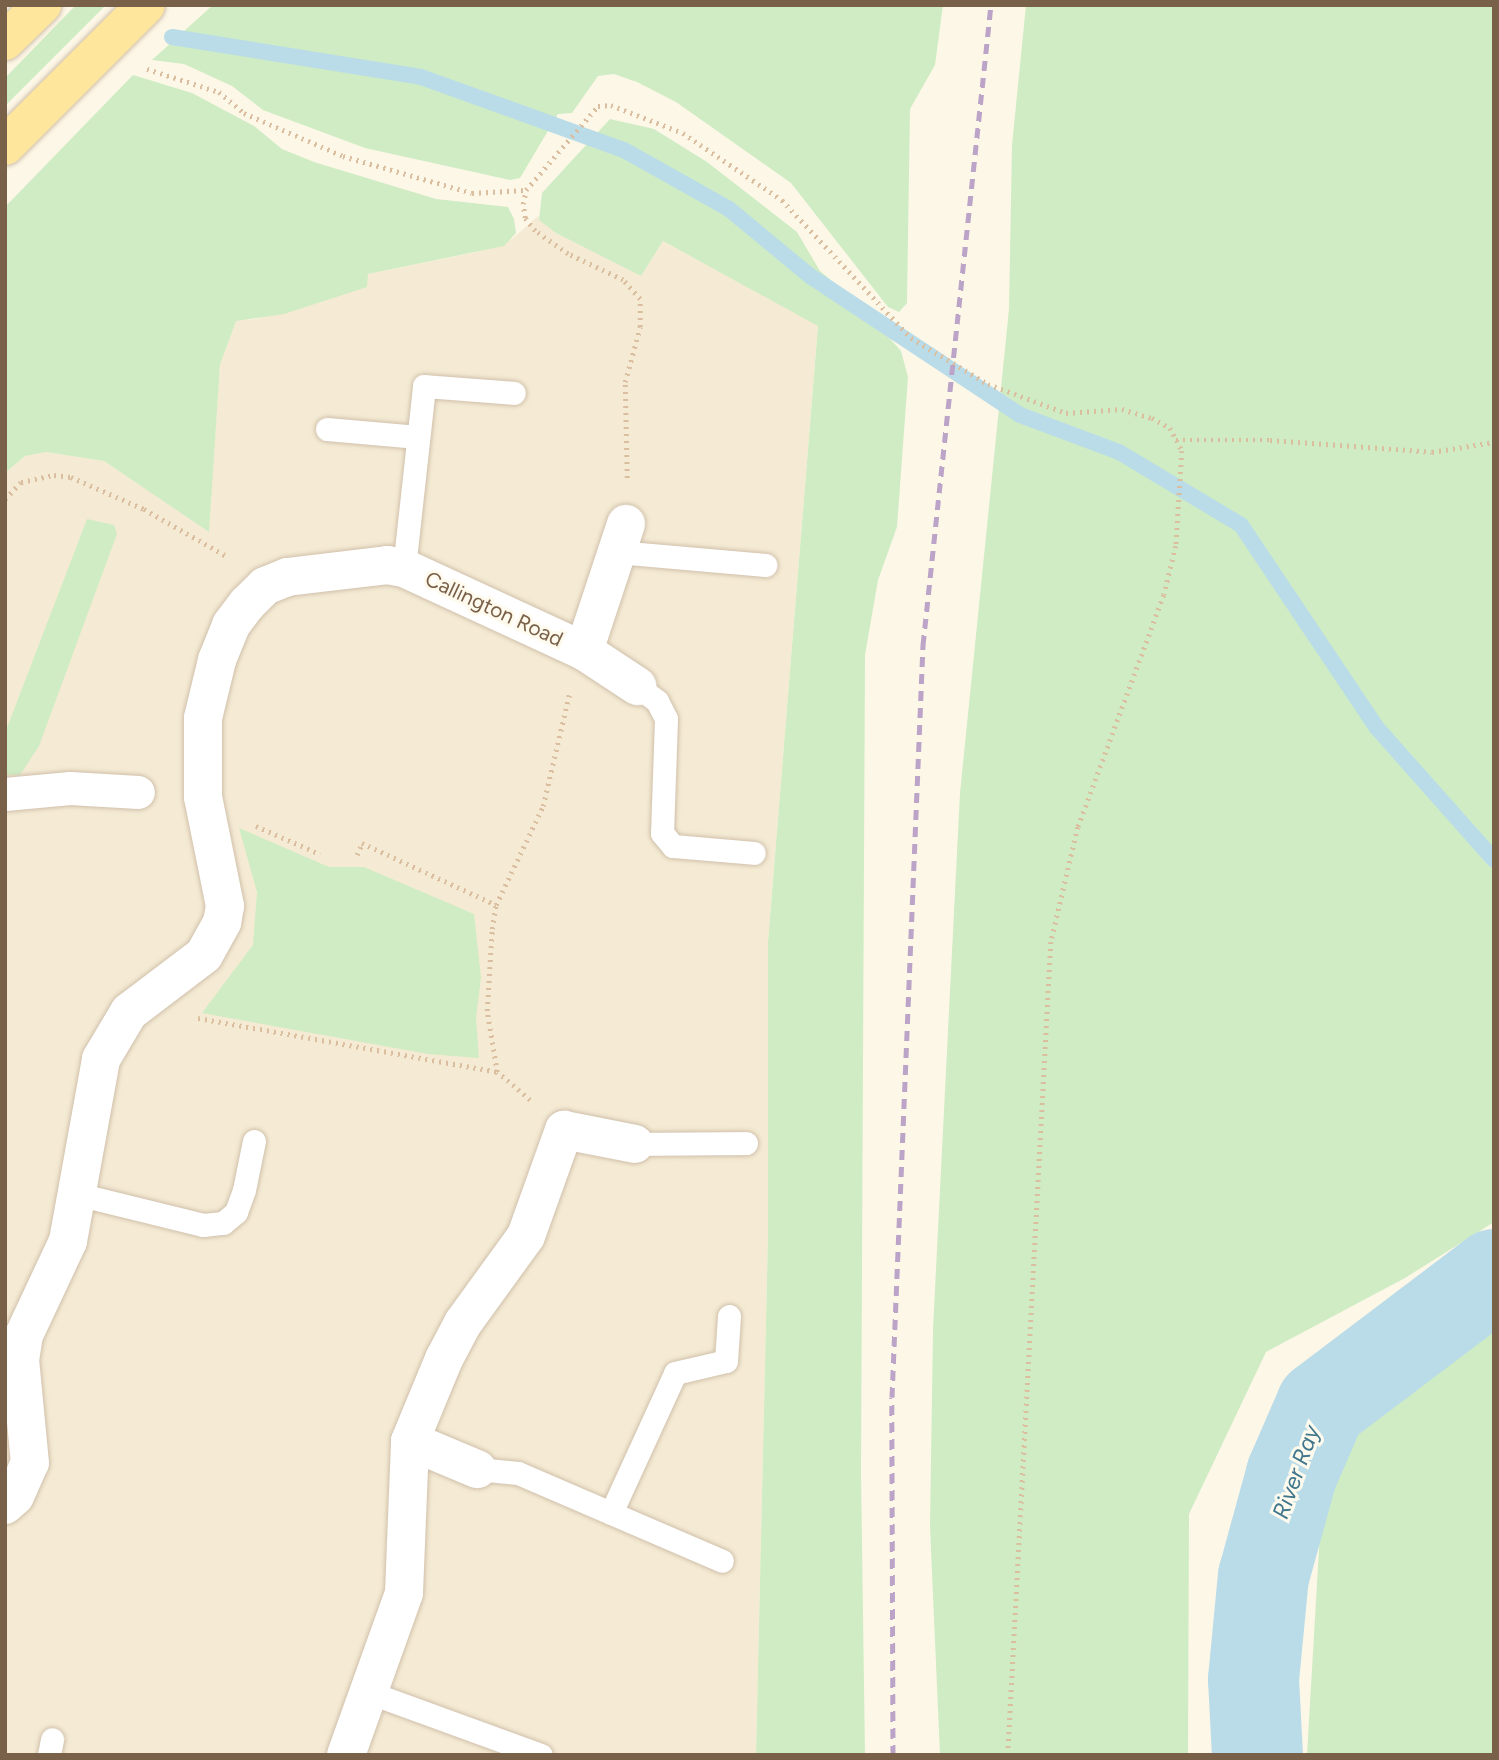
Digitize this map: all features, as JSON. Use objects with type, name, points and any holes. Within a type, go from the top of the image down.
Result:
[{"type":"main road","points":[[5,41],[41,5]]},
{"type":"main road","points":[[5,146],[146,5]]},
{"type":"street","name":"Callington Road","points":[[584,651],[621,538]]},
{"type":"street","name":"Callington Road","points":[[5,1505],[15,1496],[30,1464],[20,1360],[24,1335],[68,1241],[101,1059],[114,1031],[136,1007],[204,955],[222,922],[225,906],[203,804],[203,718],[217,660],[231,625],[247,604],[274,583],[320,571],[404,568],[584,651],[637,686]]},
{"type":"street","points":[[5,794],[70,788],[138,793]]},
{"type":"street","points":[[346,1755],[404,1593],[411,1441],[424,1403],[463,1323],[509,1263],[532,1224],[564,1130],[635,1143]]},
{"type":"street","points":[[411,1441],[477,1469]]},
{"type":"lane","name":"Callington Road","points":[[404,568],[424,386],[514,393]]},
{"type":"lane","points":[[327,429],[418,437]]},
{"type":"lane","points":[[621,538],[765,565]]},
{"type":"lane","name":"Callington Road","points":[[637,686],[657,701],[666,719],[662,833],[673,846],[754,853]]},
{"type":"lane","points":[[77,1194],[203,1225],[223,1223],[236,1212],[244,1191],[254,1141]]},
{"type":"lane","points":[[635,1143],[746,1143]]},
{"type":"lane","points":[[611,1513],[675,1373],[726,1361],[729,1316]]},
{"type":"lane","points":[[477,1469],[518,1473],[722,1561]]},
{"type":"lane","points":[[368,1692],[541,1755]]},
{"type":"path","points":[[141,68],[219,92],[244,113],[343,156],[471,193],[526,190]]},
{"type":"path","points":[[621,538],[625,382],[640,327],[640,299],[623,280],[568,254],[535,231],[525,218],[526,190],[598,106],[611,105],[683,133],[782,200],[911,338],[988,384],[1066,413],[1122,409],[1137,413],[1170,428],[1182,451],[1175,546],[1164,595],[1078,827],[1051,942],[1008,1755]]},
{"type":"path","points":[[1176,440],[1269,440],[1433,452],[1494,442]]},
{"type":"path","points":[[5,499],[21,482],[54,475],[71,477],[144,509],[274,583]]},
{"type":"path","points":[[497,1072],[487,1011],[496,905],[543,806],[568,698],[584,651]]},
{"type":"path","points":[[203,804],[320,854]]},
{"type":"path","points":[[357,855],[362,844],[496,905]]},
{"type":"path","points":[[136,1007],[497,1072],[564,1130]]},
{"type":"shaded area","points":[[538,216],[556,233],[641,275],[663,241],[818,325],[768,942],[768,1235],[756,1755],[5,1755],[5,473],[25,456],[46,452],[104,461],[208,531],[220,365],[236,320],[257,319],[368,274],[477,252],[512,239]]},
{"type":"green space","points":[[76,5],[106,5],[5,106],[5,78]]},
{"type":"green space","points":[[213,5],[943,5],[935,65],[910,109],[907,303],[899,312],[888,307],[791,183],[676,102],[637,82],[614,74],[598,76],[572,113],[558,114],[520,178],[510,180],[365,148],[263,110],[232,86],[184,64],[152,60]]},
{"type":"green space","points":[[1026,5],[1494,5],[1494,1222],[1405,1278],[1266,1352],[1189,1514],[1188,1755],[940,1755],[930,1527],[933,1329],[960,793],[1009,309],[1012,145]]},
{"type":"green space","points":[[133,75],[192,93],[254,126],[282,149],[314,162],[436,199],[508,207],[514,219],[516,233],[504,246],[368,274],[367,287],[284,314],[236,321],[220,365],[209,532],[104,461],[46,452],[25,456],[5,473],[5,207]]},
{"type":"green space","points":[[610,119],[654,129],[707,162],[797,232],[820,271],[858,303],[901,351],[908,377],[897,527],[878,580],[865,655],[861,1472],[865,1755],[756,1755],[768,1235],[768,942],[818,326],[663,241],[641,276],[556,233],[539,220],[542,193]]},
{"type":"green space","points":[[87,519],[114,525],[117,534],[39,746],[20,775],[5,775],[5,733]]},
{"type":"green space","points":[[239,828],[329,867],[364,867],[474,914],[481,977],[476,1018],[479,1058],[428,1054],[202,1013],[253,945],[257,892]]},
{"type":"green space","points":[[1494,1311],[1494,1755],[1307,1755],[1321,1515],[1364,1422]]},
{"type":"waterway","points":[[172,37],[421,77],[624,150],[729,209],[810,276],[1020,415],[1119,452],[1241,525],[1377,728],[1494,860]]},
{"type":"waterway","name":"River Ray","points":[[1257,1755],[1253,1679],[1263,1576],[1291,1474],[1321,1405],[1494,1274]]},
{"type":"railway","points":[[893,1755],[892,1397],[923,645],[991,5]]}]
